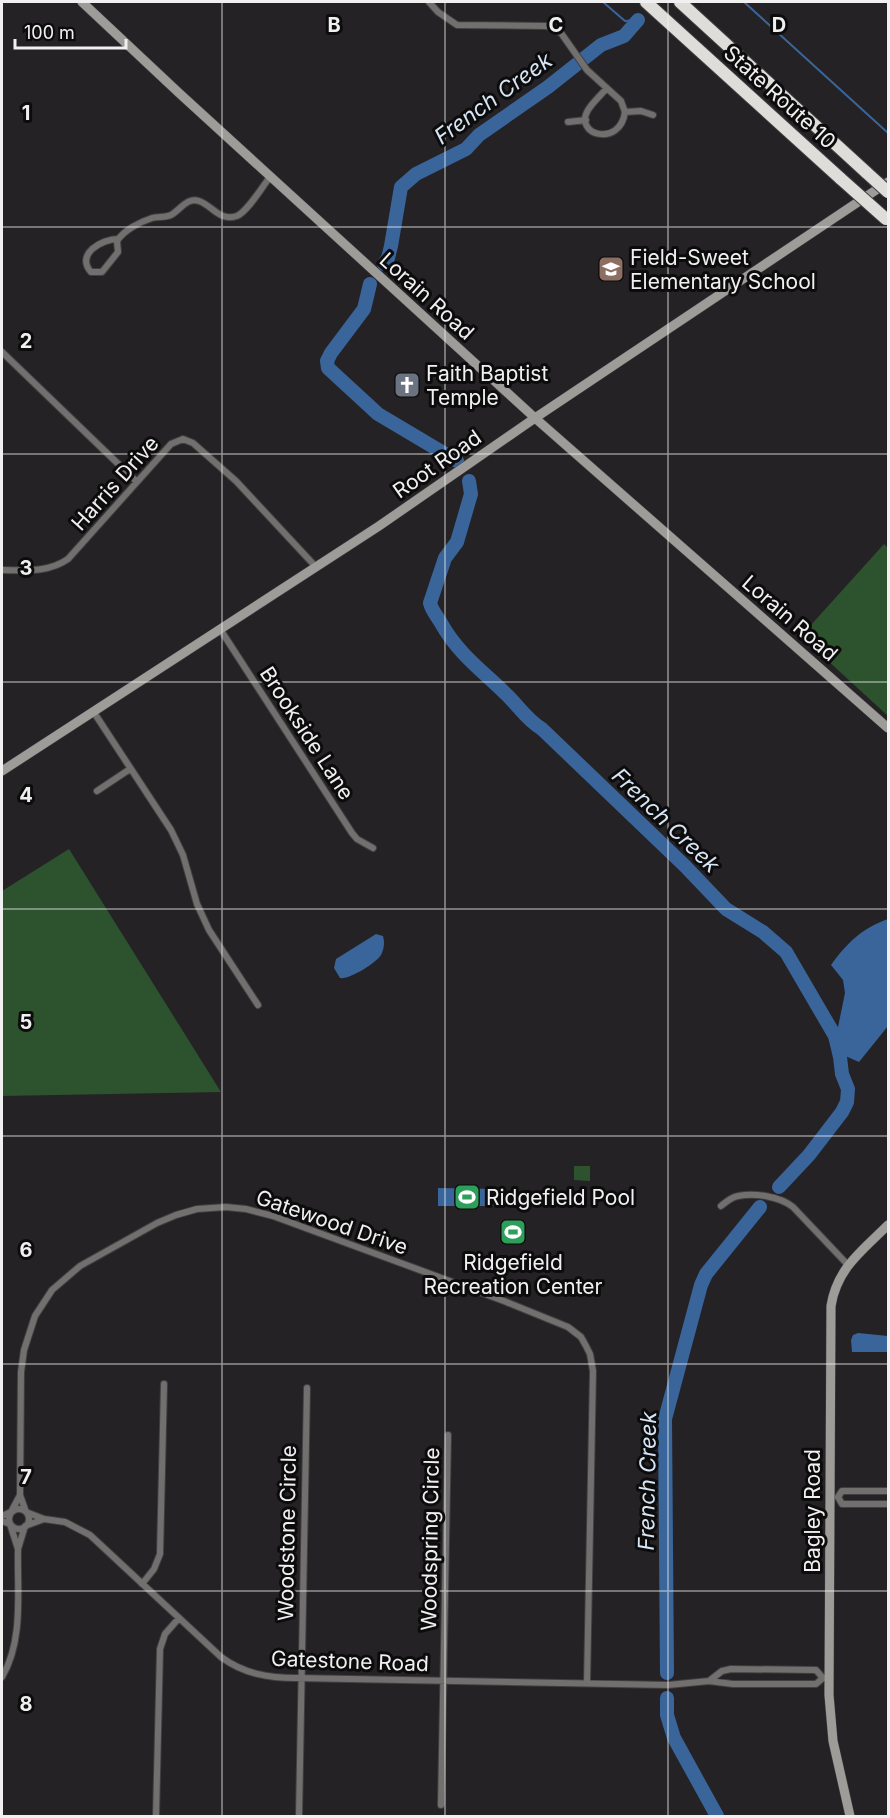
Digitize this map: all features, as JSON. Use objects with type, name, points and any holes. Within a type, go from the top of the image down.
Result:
[{"type":"highway","name":"State Route 10","points":[[646,2],[887,221]]},
{"type":"highway","name":"State Route 10","points":[[680,2],[888,192]]},
{"type":"street","points":[[429,2],[450,22],[457,25],[552,27],[561,33],[587,70],[607,88],[621,101],[625,112],[622,122],[612,132],[607,135],[596,134],[587,126],[588,110],[607,88]]},
{"type":"street","name":"Lorain Road","points":[[86,3],[270,177],[535,418],[888,728]]},
{"type":"street","points":[[625,112],[642,111],[653,115]]},
{"type":"street","points":[[568,122],[586,120]]},
{"type":"street","points":[[118,239],[118,252],[102,272],[91,272],[87,267],[88,253],[106,239],[118,239],[132,228],[153,217],[170,216],[183,205],[193,201],[199,201],[222,216],[236,216],[243,212],[270,177]]},
{"type":"street","name":"Root Road","points":[[2,771],[316,567],[888,182]]},
{"type":"street","points":[[2,352],[137,482]]},
{"type":"street","name":"Harris Drive","points":[[2,570],[40,570],[63,562],[74,554],[171,444],[180,440],[190,441],[236,481],[316,567]]},
{"type":"street","name":"Brookside Lane","points":[[220,628],[352,833],[357,839],[373,848]]},
{"type":"street","points":[[93,711],[175,838],[186,864],[197,904],[209,930],[258,1005]]},
{"type":"street","points":[[98,791],[130,769]]},
{"type":"street","points":[[721,1206],[737,1196],[768,1196],[782,1200],[793,1207],[848,1265]]},
{"type":"street","name":"Gatewood Drive","points":[[26,1512],[20,1495],[22,1361],[30,1328],[52,1290],[80,1266],[157,1223],[176,1215],[197,1209],[226,1207],[273,1216],[559,1322],[581,1337],[590,1354],[592,1371],[586,1683]]},
{"type":"street","name":"Bagley Road","points":[[850,1816],[833,1741],[826,1678],[834,1497],[831,1306],[835,1287],[848,1265],[888,1226]]},
{"type":"street","points":[[142,1584],[154,1569],[160,1554],[164,1384]]},
{"type":"street","name":"Woodstone Circle","points":[[299,1816],[307,1388]]},
{"type":"street","name":"Woodspring Circle","points":[[441,1805],[448,1435]]},
{"type":"street","points":[[888,1491],[842,1491],[834,1497],[842,1504],[888,1504]]},
{"type":"street","name":"Gatewood Drive","points":[[11,1512],[20,1495]]},
{"type":"street","points":[[2,1516],[20,1509],[26,1512],[28,1521],[18,1549],[16,1635],[11,1657],[2,1677]]},
{"type":"street","points":[[11,1512],[10,1524],[18,1549]]},
{"type":"street","name":"Gatestone Road","points":[[26,1512],[44,1519],[65,1522],[84,1531],[221,1657],[237,1667],[262,1676],[668,1685],[709,1681],[733,1684],[816,1684],[826,1678],[816,1670],[740,1668],[722,1671],[709,1681]]},
{"type":"street","points":[[2,1521],[19,1529],[44,1519]]},
{"type":"street","points":[[156,1816],[160,1649],[165,1634],[179,1618]]},
{"type":"green space","points":[[884,544],[888,548],[888,716],[801,636]]},
{"type":"green space","points":[[69,849],[221,1092],[2,1096],[2,891]]},
{"type":"green space","points":[[574,1166],[590,1166],[590,1181],[574,1180]]},
{"type":"water","points":[[888,919],[888,1026],[859,1062],[843,1055],[837,1032],[845,993],[843,980],[831,965],[856,937],[870,927]]},
{"type":"water","points":[[376,934],[383,936],[384,946],[381,955],[362,970],[340,978],[334,968],[336,959]]},
{"type":"water","name":"Ridgefield Pool","points":[[438,1188],[496,1189],[496,1206],[438,1206]]},
{"type":"water","points":[[858,1333],[888,1336],[888,1352],[852,1352],[851,1340],[853,1335]]},
{"type":"waterway","name":"French Creek","points":[[603,2],[625,21],[638,20]]},
{"type":"waterway","name":"French Creek","points":[[744,2],[888,133]]},
{"type":"waterway","name":"French Creek","points":[[384,264],[391,246],[401,187],[416,174],[466,149],[479,135],[548,87],[601,45],[624,36],[638,20]]},
{"type":"waterway","name":"French Creek","points":[[370,284],[364,309],[331,353],[327,361],[328,368],[378,414],[457,461]]},
{"type":"waterway","name":"French Creek","points":[[469,481],[471,494],[457,542],[445,558],[430,603],[448,634],[463,653],[528,718],[685,866],[726,909],[763,932],[786,952],[835,1036],[842,1074],[848,1089],[847,1102],[809,1155],[779,1187]]},
{"type":"waterway","name":"French Creek","points":[[667,1673],[665,1419],[701,1285],[706,1274],[760,1207]]},
{"type":"waterway","name":"French Creek","points":[[667,1698],[667,1715],[674,1738],[717,1816]]},
{"type":"place","name":"Field-Sweet Elementary School","points":[[611,269]]},
{"type":"place","name":"Faith Baptist Temple","points":[[407,385]]},
{"type":"place","name":"Ridgefield Pool","points":[[467,1197]]},
{"type":"place","name":"Ridgefield Recreation Center","points":[[513,1232]]}]
